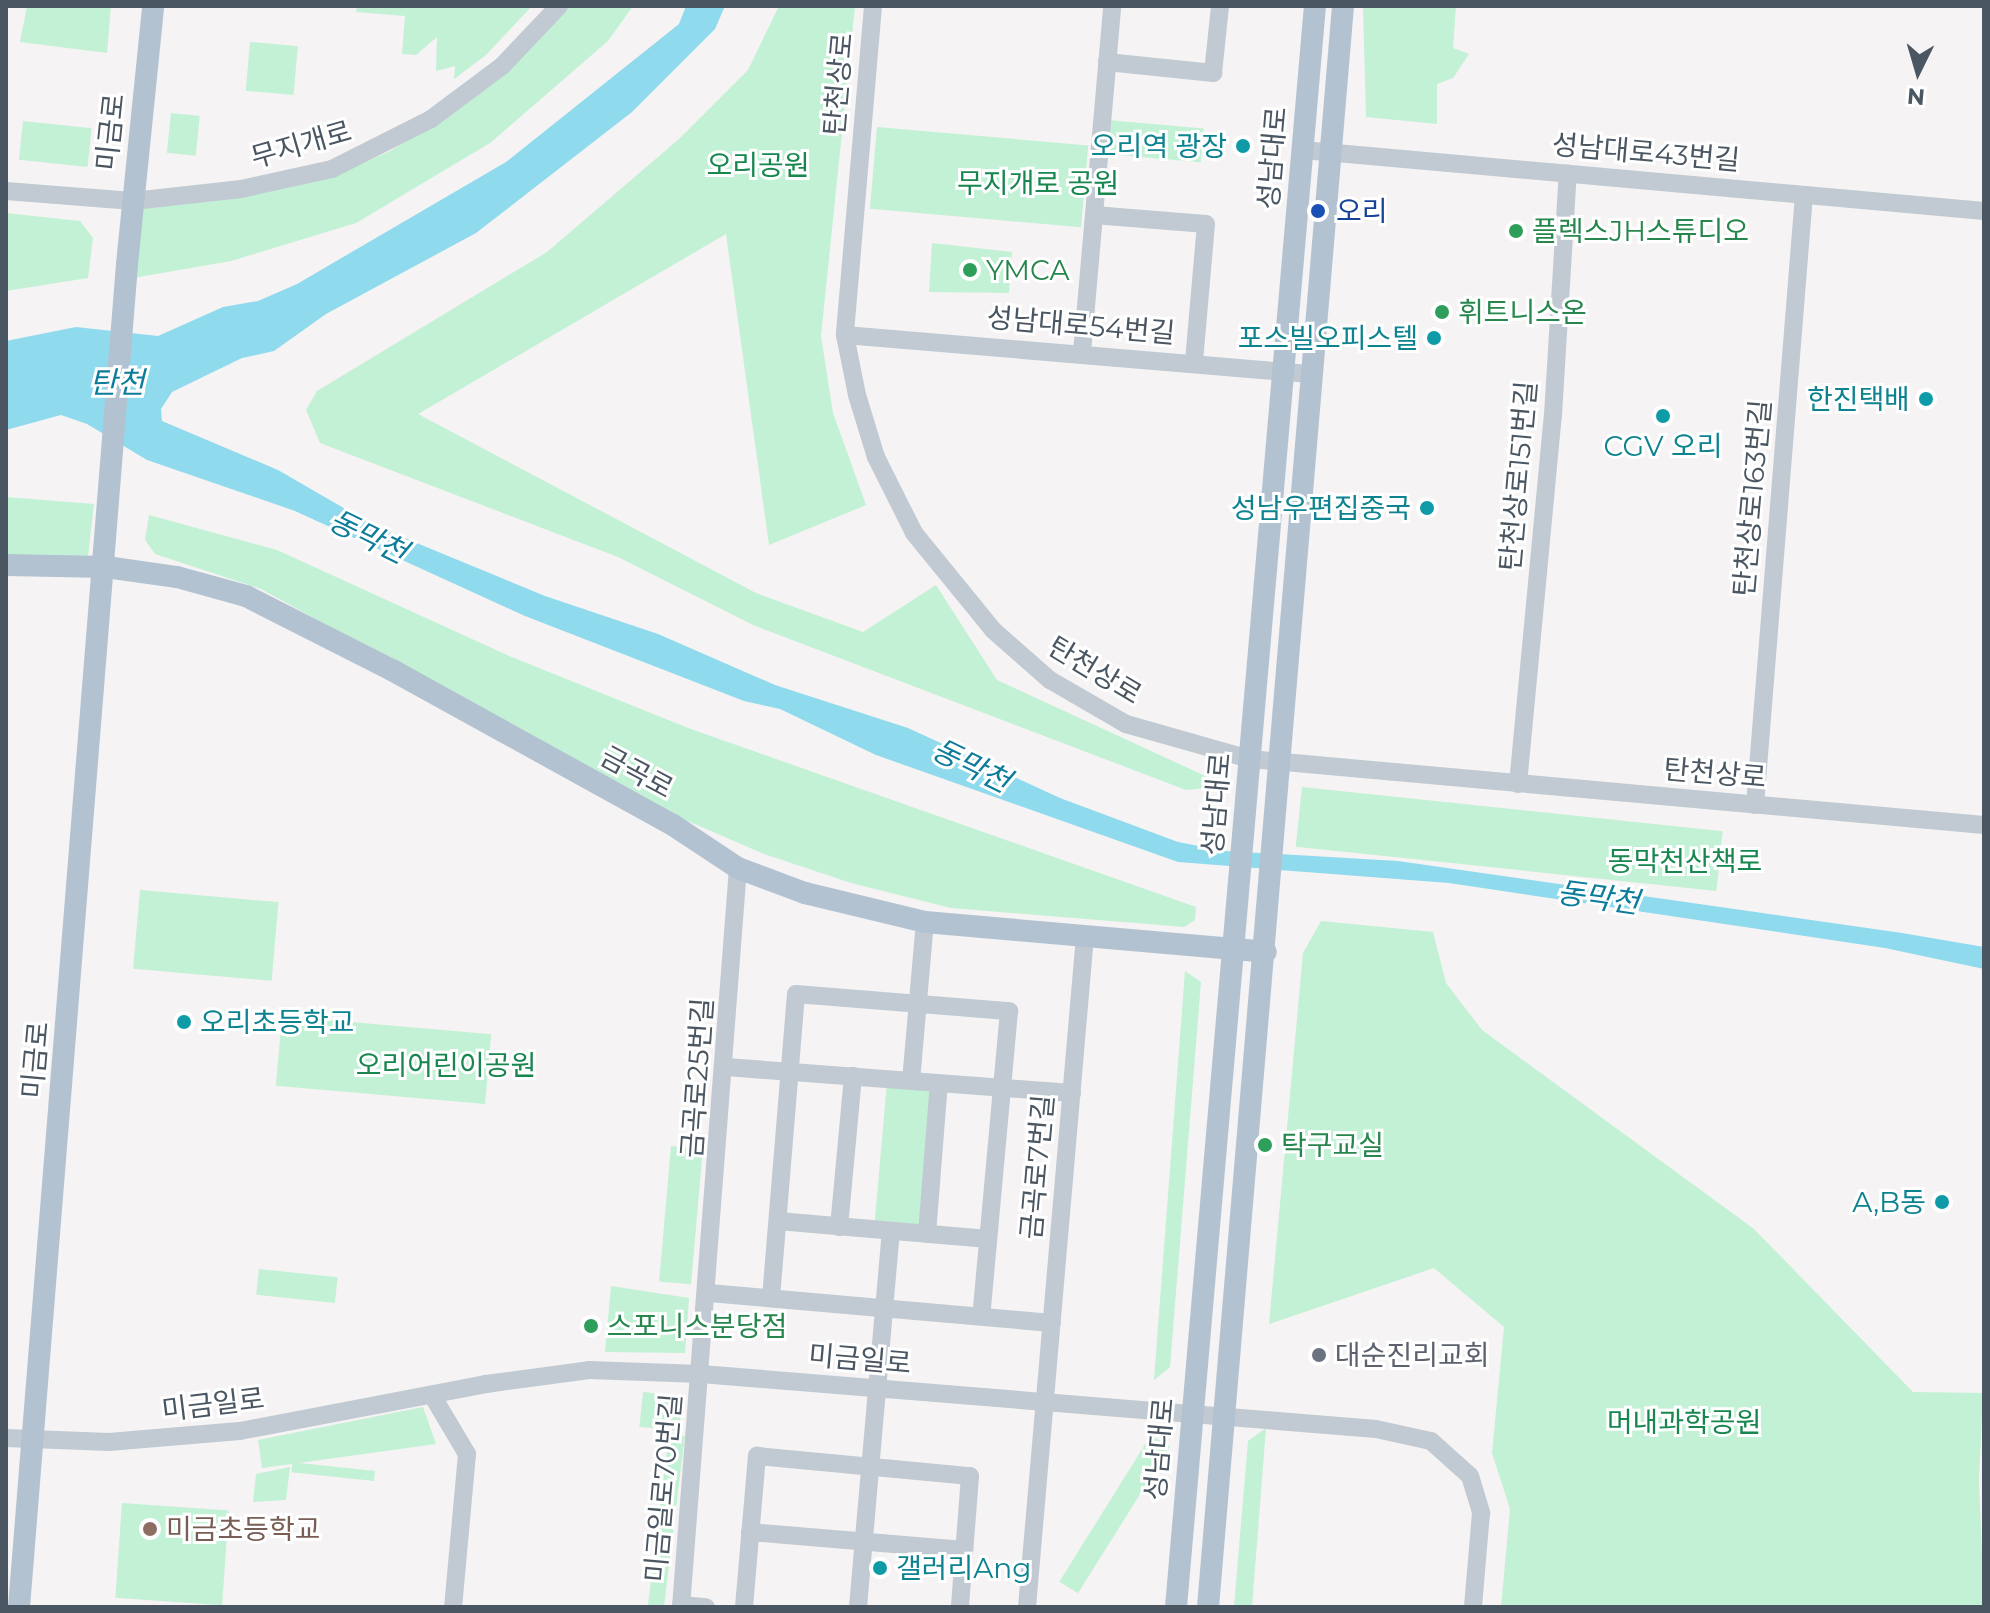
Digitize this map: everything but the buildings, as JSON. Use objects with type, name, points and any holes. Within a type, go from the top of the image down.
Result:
[{"type":"main road","name":"미금로","points":[[19,1607],[106,567],[127,264],[153,6]]},
{"type":"main road","name":"성남대로","points":[[1176,1607],[1315,6]]},
{"type":"main road","name":"성남대로","points":[[1208,1607],[1266,952],[1343,6]]},
{"type":"main road","name":"금곡로","points":[[6,565],[106,567],[177,577],[246,596],[392,670],[673,825],[738,868],[805,893],[925,922],[1266,952]]},
{"type":"street","name":"무지개로","points":[[6,191],[133,201],[286,181],[369,155],[431,119],[502,66],[559,6]]},
{"type":"street","name":"탄천상로","points":[[873,6],[845,335],[869,438],[898,507],[944,575],[993,630],[1050,680],[1107,717],[1250,759],[1984,825]]},
{"type":"street","points":[[1082,352],[1112,6]]},
{"type":"street","points":[[1107,62],[1213,73],[1220,6]]},
{"type":"street","name":"성남대로43번길","points":[[1303,150],[1984,211]]},
{"type":"street","name":"탄천상로151번길","points":[[1518,784],[1553,415],[1568,173]]},
{"type":"street","name":"탄천상로163번길","points":[[1755,805],[1804,195]]},
{"type":"street","points":[[1094,215],[1206,224],[1194,362]]},
{"type":"street","name":"성남대로54번길","points":[[845,335],[1082,352],[1312,374]]},
{"type":"street","name":"금곡로25번길","points":[[701,1374],[726,1067],[738,868]]},
{"type":"street","points":[[911,1081],[925,922]]},
{"type":"street","name":"금곡로7번길","points":[[1027,1607],[1085,936]]},
{"type":"street","points":[[771,1298],[796,994],[1009,1011],[981,1316]]},
{"type":"street","points":[[726,1067],[1072,1093]]},
{"type":"street","points":[[839,1227],[853,1076]]},
{"type":"street","points":[[927,1234],[939,1083]]},
{"type":"street","points":[[778,1221],[988,1239]]},
{"type":"street","points":[[858,1607],[877,1388],[888,1308],[891,1231]]},
{"type":"street","points":[[709,1293],[1052,1323]]},
{"type":"street","name":"미금일로","points":[[6,1438],[109,1442],[217,1434],[589,1370],[701,1374],[1410,1433],[1443,1448],[1470,1476],[1481,1513],[1473,1607]]},
{"type":"street","name":"미금일로70번길","points":[[681,1606],[701,1374]]},
{"type":"street","points":[[432,1395],[467,1454],[453,1607]]},
{"type":"street","points":[[744,1607],[757,1456],[970,1476],[960,1607]]},
{"type":"street","points":[[750,1532],[964,1550]]},
{"type":"street","points":[[681,1606],[706,1607]]},
{"type":"green space","points":[[27,6],[111,6],[107,53],[20,42]]},
{"type":"green space","points":[[357,6],[532,6],[486,55],[454,79],[455,66],[436,71],[437,37],[416,55],[402,54],[405,16],[356,12]]},
{"type":"green space","points":[[568,6],[633,6],[608,41],[490,143],[356,223],[231,261],[133,278],[139,207],[332,177],[390,151],[440,120]]},
{"type":"green space","name":"오리공원","points":[[779,6],[855,6],[821,336],[833,413],[866,505],[769,545],[726,234],[418,414],[756,593],[863,632],[936,585],[997,680],[1227,786],[1186,790],[753,625],[618,557],[320,443],[306,410],[317,391],[547,252],[679,139],[748,70]]},
{"type":"green space","points":[[1363,6],[1456,6],[1453,48],[1469,54],[1453,78],[1437,84],[1437,124],[1366,117]]},
{"type":"green space","points":[[250,42],[298,46],[294,95],[246,91]]},
{"type":"green space","points":[[171,113],[200,116],[196,156],[167,153]]},
{"type":"green space","points":[[1107,120],[1204,128],[1201,162],[1104,154]]},
{"type":"green space","points":[[23,121],[92,128],[88,167],[19,160]]},
{"type":"green space","name":"무지개로 공원","points":[[877,127],[1088,145],[1081,227],[870,209]]},
{"type":"green space","points":[[6,213],[80,221],[93,238],[88,278],[6,291]]},
{"type":"green space","name":"YMCA","points":[[932,243],[1012,252],[1009,293],[929,292]]},
{"type":"green space","points":[[6,497],[94,504],[87,565],[6,571]]},
{"type":"green space","points":[[149,515],[277,550],[507,655],[688,728],[1196,907],[1195,920],[1184,927],[951,908],[851,883],[764,854],[674,815],[261,589],[155,554],[145,540]]},
{"type":"green space","name":"동막천산책로","points":[[1302,787],[1723,831],[1716,891],[1296,847]]},
{"type":"green space","points":[[140,890],[278,902],[272,981],[133,969]]},
{"type":"green space","name":"머내과학공원","points":[[1321,921],[1433,932],[1446,983],[1482,1030],[1754,1229],[1913,1392],[1983,1393],[1979,1480],[1984,1607],[1501,1607],[1510,1509],[1492,1453],[1504,1327],[1434,1268],[1269,1324],[1303,953]]},
{"type":"green space","points":[[1185,971],[1201,982],[1170,1367],[1154,1380]]},
{"type":"green space","name":"오리어린이공원","points":[[282,1016],[491,1034],[485,1104],[276,1086]]},
{"type":"green space","points":[[887,1082],[936,1086],[924,1225],[875,1220]]},
{"type":"green space","points":[[671,1146],[703,1149],[691,1284],[659,1281]]},
{"type":"green space","points":[[259,1269],[338,1277],[335,1303],[256,1295]]},
{"type":"green space","points":[[611,1286],[689,1298],[685,1353],[605,1352]]},
{"type":"green space","points":[[643,1392],[683,1396],[679,1431],[639,1427]]},
{"type":"green space","points":[[423,1407],[436,1444],[262,1468],[258,1440]]},
{"type":"green space","points":[[1266,1428],[1252,1607],[1234,1607],[1248,1441]]},
{"type":"green space","points":[[669,1434],[685,1436],[664,1607],[648,1607]]},
{"type":"green space","points":[[1151,1435],[1170,1447],[1078,1593],[1059,1582]]},
{"type":"green space","points":[[292,1462],[375,1471],[374,1481],[291,1472]]},
{"type":"green space","points":[[290,1467],[286,1500],[253,1502],[256,1474]]},
{"type":"green space","points":[[122,1503],[229,1510],[222,1605],[115,1598]]},
{"type":"water","points":[[686,6],[725,6],[715,29],[632,112],[476,233],[326,314],[274,351],[242,358],[172,392],[161,409],[162,421],[278,470],[373,525],[545,596],[658,634],[775,685],[908,728],[1060,798],[1178,842],[1225,851],[1398,861],[1902,933],[1984,947],[1984,969],[1885,948],[1449,883],[1178,862],[876,755],[780,709],[744,701],[525,616],[295,511],[147,460],[87,424],[61,415],[6,430],[6,341],[76,327],[158,336],[223,307],[258,301],[297,284],[506,162],[679,24]]},
{"type":"place","name":"오리역 광장","points":[[1243,146]]},
{"type":"place","name":"오리","points":[[1318,211]]},
{"type":"place","name":"플렉스JH스튜디오","points":[[1516,231]]},
{"type":"place","name":"YMCA","points":[[970,270]]},
{"type":"place","name":"휘트니스온","points":[[1442,312]]},
{"type":"place","name":"포스빌오피스텔","points":[[1434,338]]},
{"type":"place","name":"한진택배","points":[[1926,399]]},
{"type":"place","name":"CGV 오리","points":[[1663,416]]},
{"type":"place","name":"성남우편집중국","points":[[1427,508]]},
{"type":"place","name":"오리초등학교","points":[[184,1022]]},
{"type":"place","name":"탁구교실","points":[[1265,1145]]},
{"type":"place","name":"A,B동","points":[[1942,1202]]},
{"type":"place","name":"스포니스분당점","points":[[591,1326]]},
{"type":"place","name":"대순진리교회","points":[[1319,1355]]},
{"type":"place","name":"미금초등학교","points":[[150,1529]]},
{"type":"place","name":"갤러리Ang","points":[[880,1568]]},
{"type":"water label","name":"탄천","points":[[117,383]]},
{"type":"water label","name":"동막천","points":[[368,537]]},
{"type":"water label","name":"동막천","points":[[971,766]]},
{"type":"water label","name":"동막천","points":[[1598,898]]}]
